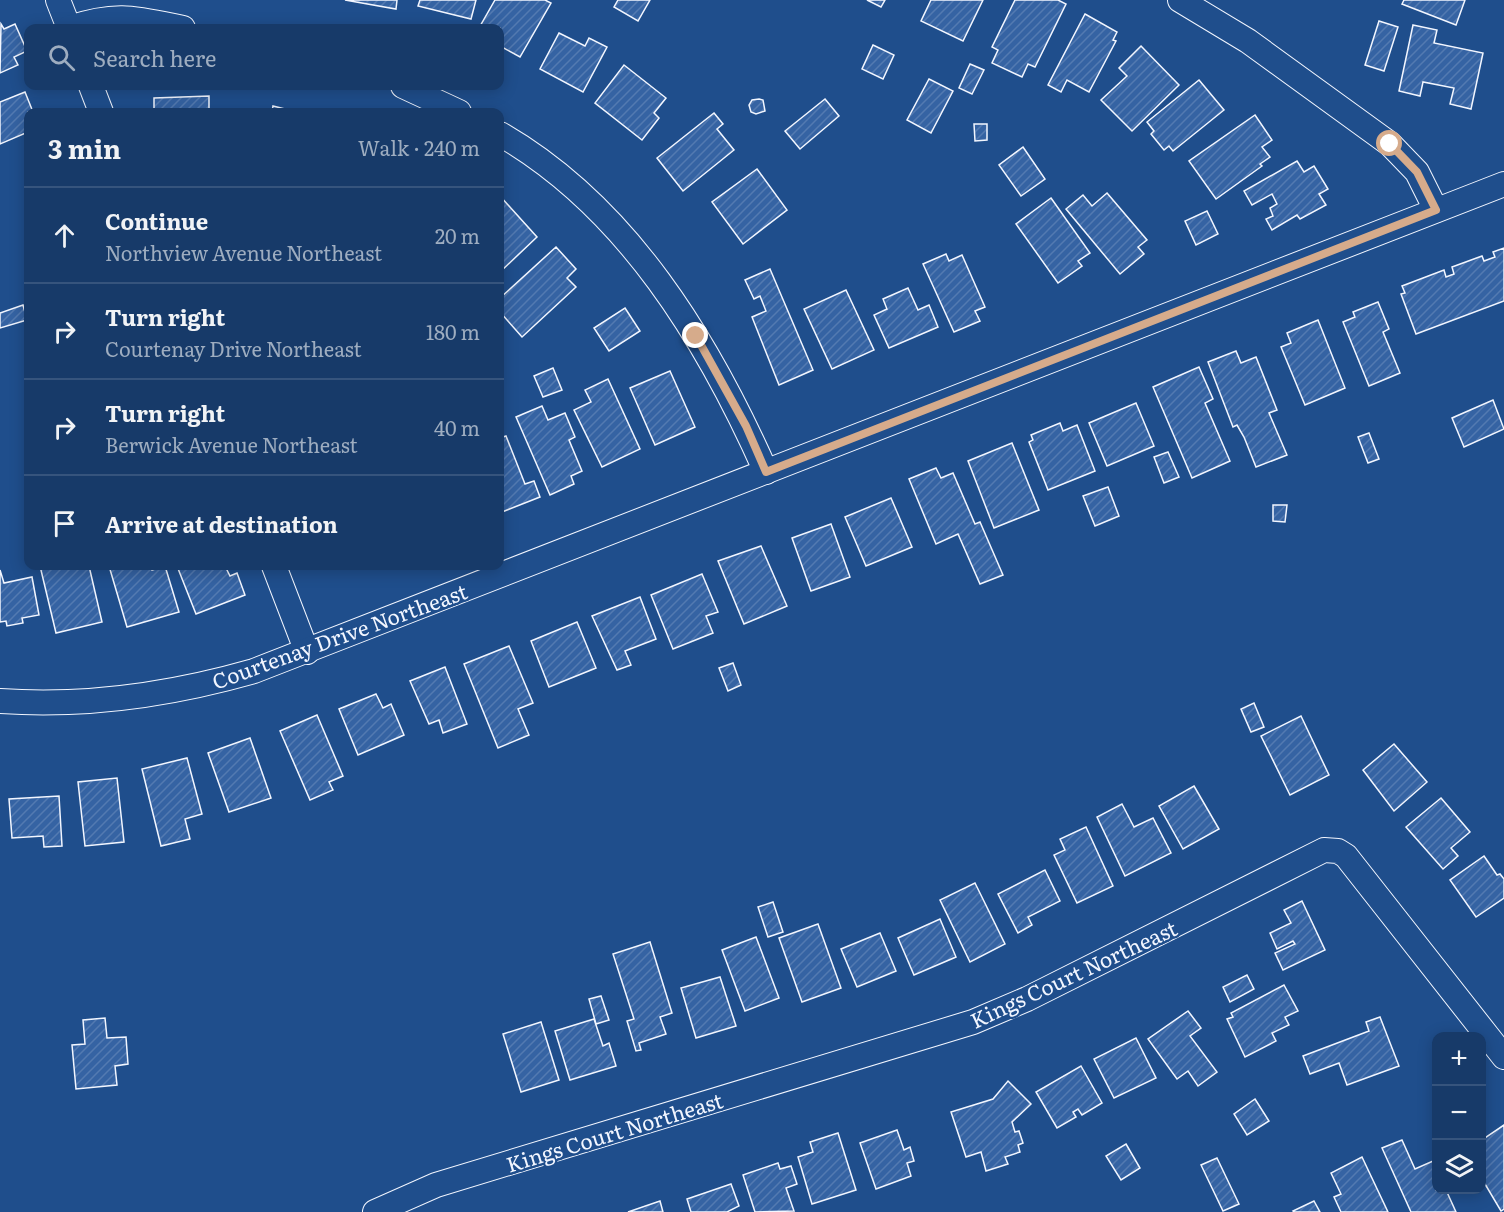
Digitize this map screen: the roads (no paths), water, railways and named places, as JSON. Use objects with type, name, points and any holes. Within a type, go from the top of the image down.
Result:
[{"type":"street","points":[[58,0],[67,24]]},
{"type":"street","points":[[1180,0],[1248,40],[1390,144],[1417,172],[1436,210]]},
{"type":"street","points":[[81,24],[100,18],[130,16],[165,24]]},
{"type":"street","points":[[93,90],[99,108]]},
{"type":"street","points":[[412,90],[450,108]]},
{"type":"street","points":[[504,137],[544,164],[582,196],[618,231],[651,270],[696,336],[746,426],[766,472]]},
{"type":"street","name":"Courtenay Drive Northeast","points":[[0,701],[94,702],[148,696],[201,686],[307,652],[1504,184]]},
{"type":"street","points":[[276,570],[307,652]]},
{"type":"street","name":"Kings Court Northeast","points":[[375,1212],[435,1185],[973,1022],[1027,999],[1324,850],[1338,851],[1346,856],[1504,1057]]}]
